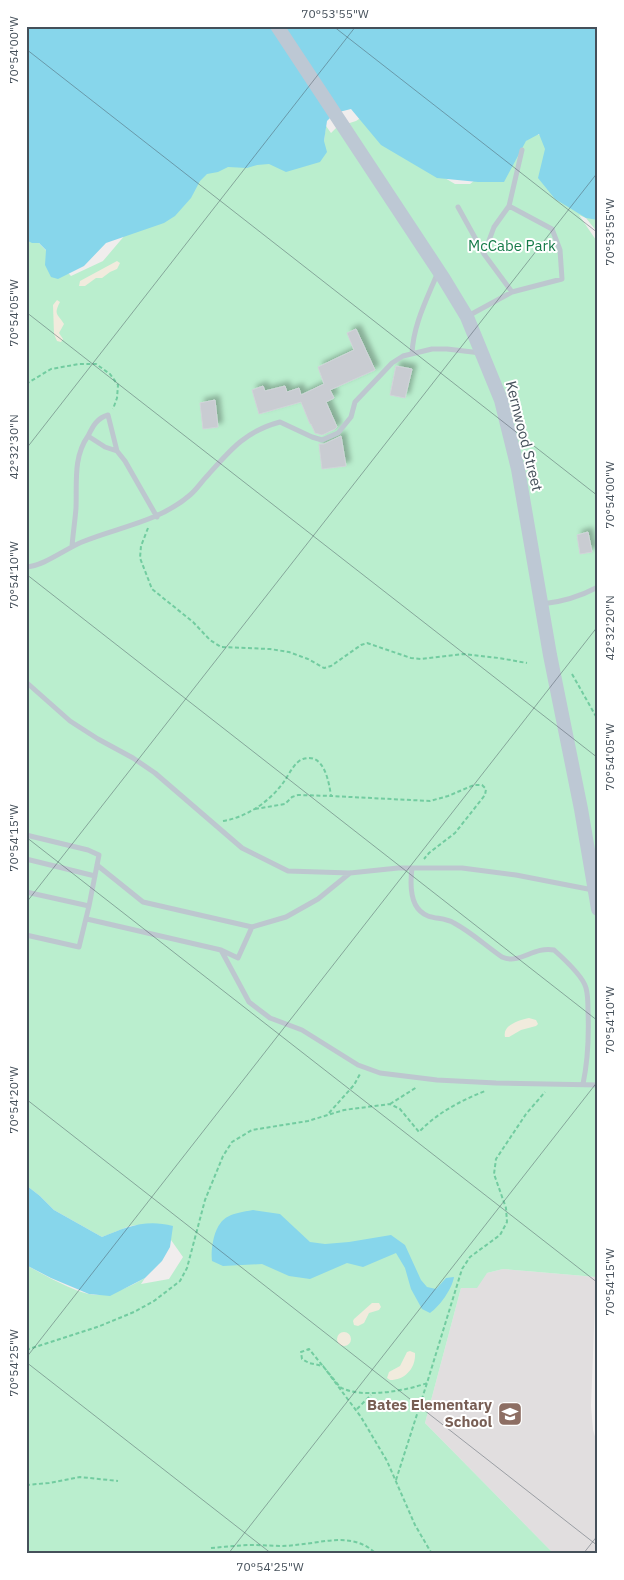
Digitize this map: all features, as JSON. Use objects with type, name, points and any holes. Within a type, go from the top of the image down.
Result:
[{"type":"main road","name":"Kernwood Street","points":[[277,26],[467,317],[501,400],[518,469],[550,655],[581,809],[598,909]]},
{"type":"lane","points":[[484,254],[494,227],[510,206],[522,150]]},
{"type":"lane","points":[[467,317],[512,292],[562,279],[560,250],[552,229],[510,206]]},
{"type":"lane","points":[[458,208],[484,254],[512,292]]},
{"type":"lane","points":[[412,354],[412,338],[438,270]]},
{"type":"lane","points":[[26,567],[32,567],[72,546],[157,517],[192,494],[241,439],[266,426],[280,422],[322,440],[338,433],[351,417],[358,398],[402,356],[432,348],[482,353]]},
{"type":"lane","points":[[72,546],[81,446],[101,417],[108,415],[117,451],[125,461],[157,517]]},
{"type":"lane","points":[[88,436],[105,447],[117,451]]},
{"type":"lane","points":[[542,604],[562,602],[598,587]]},
{"type":"lane","points":[[26,682],[70,722],[155,772],[242,848],[288,871],[350,873],[412,868],[462,868],[516,875],[595,891]]},
{"type":"lane","points":[[26,835],[88,850],[99,855],[87,919],[79,947],[26,935]]},
{"type":"lane","points":[[26,859],[95,876]]},
{"type":"lane","points":[[97,865],[143,902],[252,927],[286,917],[318,899],[350,873]]},
{"type":"lane","points":[[412,868],[411,893],[413,902],[420,912],[426,916],[454,922],[502,957],[509,960],[540,950],[554,950],[581,979],[586,986],[589,1040],[583,1084]]},
{"type":"lane","points":[[26,892],[89,906]]},
{"type":"lane","points":[[87,919],[221,950],[238,958],[252,927]]},
{"type":"lane","points":[[221,950],[248,1002],[270,1018],[302,1030],[358,1065],[380,1072],[430,1079],[598,1085]]},
{"type":"path","points":[[26,384],[51,369],[79,364],[96,364],[110,374],[118,384],[117,398],[112,411]]},
{"type":"path","points":[[149,523],[141,546],[140,558],[152,590],[192,622],[210,640],[221,647],[270,648],[308,659],[324,668],[331,666],[361,645],[367,644],[375,645],[401,656],[421,660],[463,654],[527,663]]},
{"type":"path","points":[[572,674],[598,720]]},
{"type":"path","points":[[212,822],[237,818],[255,809],[283,784],[295,765],[302,759],[313,758],[321,765],[326,774],[331,796]]},
{"type":"path","points":[[255,809],[285,804],[292,797],[298,795],[430,801],[474,785],[482,785],[486,789],[485,795],[455,833],[412,868]]},
{"type":"path","points":[[330,1113],[354,1086],[360,1075],[358,1065]]},
{"type":"path","points":[[26,1350],[125,1316],[154,1301],[180,1281],[187,1268],[204,1200],[223,1156],[232,1142],[252,1130],[308,1121],[330,1113],[365,1106],[390,1104],[430,1079]]},
{"type":"path","points":[[390,1104],[400,1110],[419,1132],[431,1121],[463,1100],[504,1083]]},
{"type":"path","points":[[396,1481],[462,1269],[470,1257],[500,1235],[507,1222],[506,1208],[494,1174],[496,1159],[526,1114],[550,1087]]},
{"type":"path","points":[[427,1382],[416,1387],[371,1395],[346,1391],[340,1387],[323,1366],[309,1349],[301,1352],[302,1359],[309,1363],[323,1366],[356,1410],[387,1461],[415,1526],[432,1554]]},
{"type":"path","points":[[356,1410],[371,1395]]},
{"type":"path","points":[[26,1485],[49,1484],[80,1477],[118,1481]]},
{"type":"path","points":[[211,1548],[251,1545],[296,1545],[319,1541],[348,1540],[362,1543],[376,1554]]},
{"type":"shaded area","name":"Bates Elementary School","points":[[503,1269],[596,1277],[591,1406],[593,1430],[598,1446],[598,1554],[554,1554],[425,1423],[461,1288],[487,1273]]},
{"type":"green space","name":"McCabe Park","points":[[371,111],[433,171],[455,184],[470,184],[536,133],[539,135],[598,115],[598,233],[586,218],[579,215],[598,243],[598,1251],[596,1277],[503,1269],[487,1273],[477,1288],[461,1288],[425,1423],[554,1554],[26,1554],[26,1265],[72,1288],[98,1295],[122,1289],[145,1278],[141,1284],[169,1279],[183,1257],[171,1240],[147,1224],[130,1226],[102,1237],[54,1210],[26,1185],[26,230],[71,276],[103,261],[165,188],[200,163],[324,141],[326,126],[331,133],[337,127],[356,121]]},
{"type":"sand","points":[[117,261],[120,263],[117,269],[102,278],[96,278],[85,286],[79,286],[80,281]]},
{"type":"sand","points":[[57,300],[60,302],[57,314],[64,324],[59,333],[63,339],[61,342],[57,341],[54,334],[53,305]]},
{"type":"sand","points":[[529,1018],[536,1020],[538,1024],[505,1037],[506,1029],[509,1026]]},
{"type":"sand","points":[[372,1303],[379,1303],[381,1307],[379,1310],[369,1313],[364,1323],[358,1326],[354,1325],[354,1319]]},
{"type":"sand","points":[[341,1332],[347,1332],[351,1339],[347,1346],[341,1346],[337,1342],[337,1336]]},
{"type":"sand","points":[[407,1352],[415,1353],[415,1358],[414,1364],[408,1372],[400,1378],[390,1380],[387,1378],[389,1372],[400,1366]]},
{"type":"water","points":[[26,26],[598,26],[598,220],[586,218],[555,199],[538,178],[545,149],[539,134],[526,141],[504,182],[478,182],[437,178],[381,145],[351,109],[335,113],[327,121],[324,141],[327,152],[320,162],[286,172],[269,164],[247,168],[228,167],[218,172],[207,174],[200,181],[191,198],[175,216],[164,223],[106,243],[84,266],[58,279],[51,277],[45,265],[46,250],[39,243],[32,243],[26,240]]},
{"type":"water","points":[[26,1185],[54,1210],[102,1237],[136,1225],[154,1223],[173,1226],[170,1247],[162,1261],[145,1278],[110,1296],[89,1294],[51,1278],[26,1265]]},
{"type":"water","points":[[253,1210],[280,1214],[310,1242],[325,1244],[349,1242],[391,1235],[405,1245],[421,1280],[427,1287],[436,1289],[446,1278],[454,1277],[453,1282],[445,1297],[430,1313],[422,1309],[411,1289],[405,1268],[396,1253],[363,1267],[347,1263],[310,1279],[289,1276],[262,1264],[223,1266],[212,1261],[213,1240],[217,1229],[224,1219],[233,1214]]},
{"type":"building","points":[[356,329],[375,370],[330,390],[334,398],[326,402],[337,427],[335,429],[322,435],[315,433],[301,402],[259,414],[252,390],[263,386],[265,391],[285,386],[287,392],[299,388],[301,395],[324,384],[318,367],[354,350],[347,333]]},
{"type":"building","points":[[396,366],[412,369],[405,398],[390,395]]},
{"type":"building","points":[[215,400],[218,427],[203,429],[200,403]]},
{"type":"building","points":[[341,436],[346,466],[322,469],[319,444],[324,444]]},
{"type":"building","points":[[588,532],[592,552],[580,554],[577,535]]},
{"type":"place","name":"Bates Elementary School","points":[[510,1414]]}]
